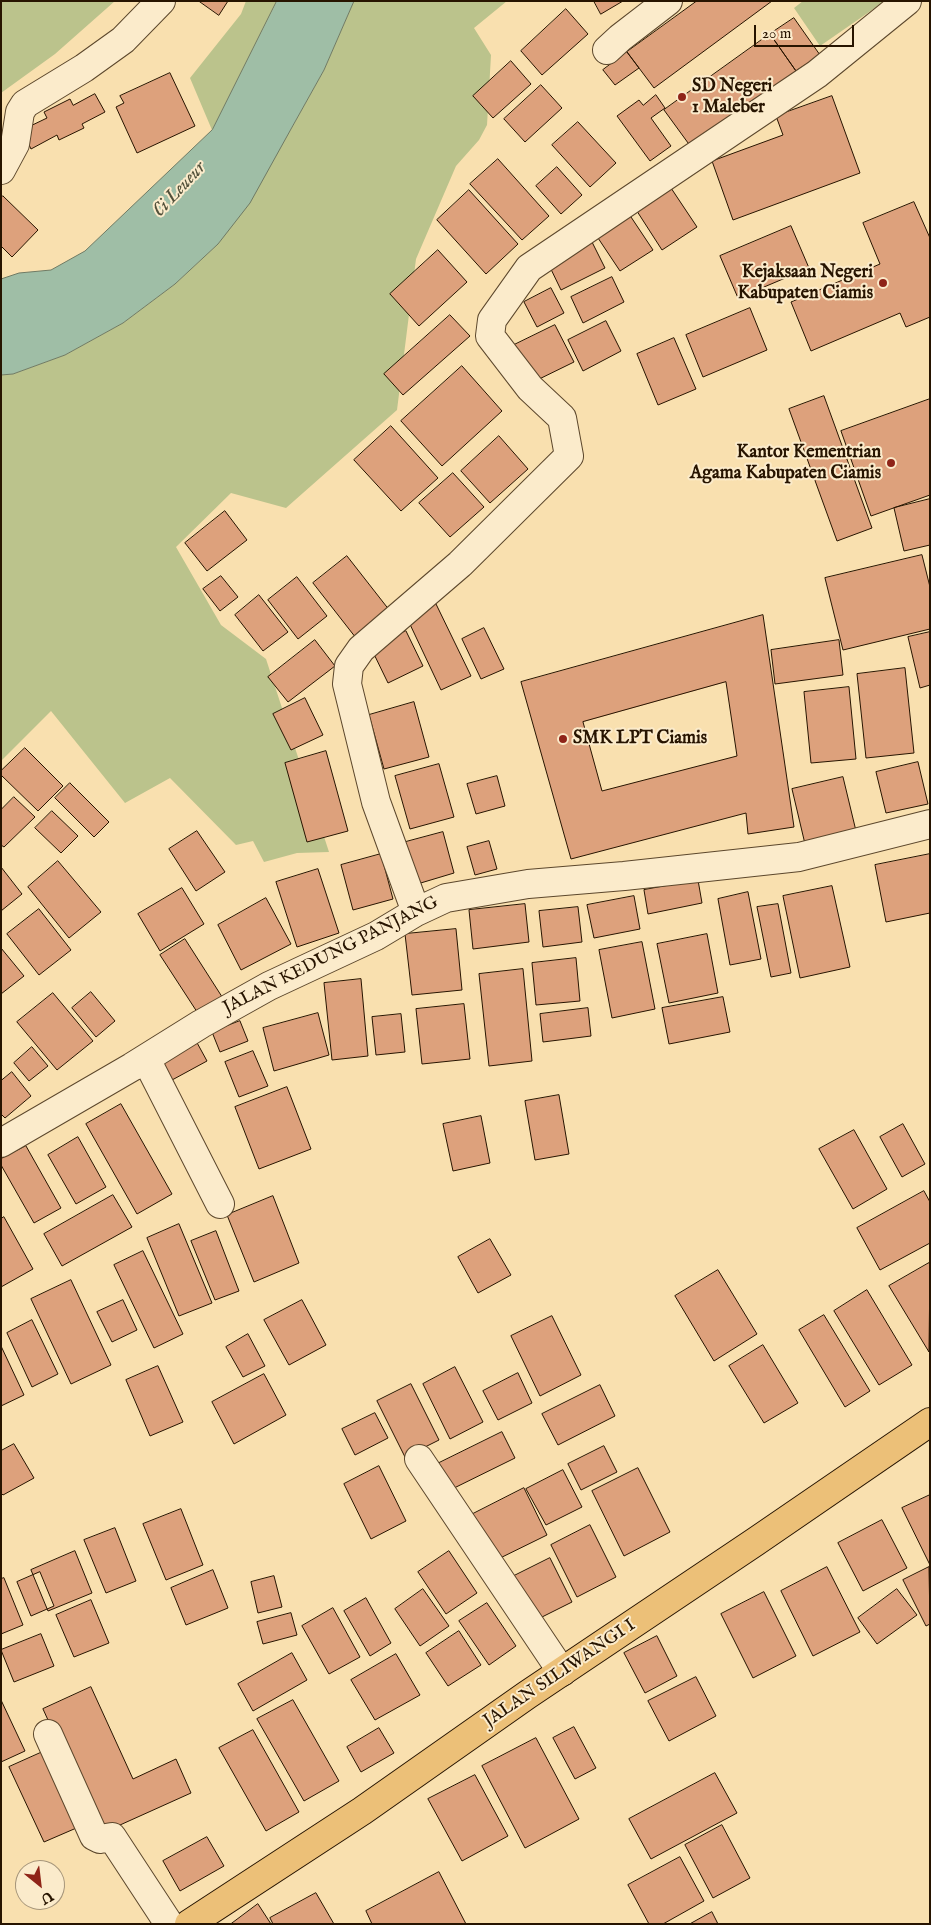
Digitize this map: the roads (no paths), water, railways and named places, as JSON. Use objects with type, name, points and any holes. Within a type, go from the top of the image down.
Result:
[{"type":"main road","name":"JALAN SILIWANGI I","points":[[189,1924],[362,1811],[527,1694],[930,1422]]},
{"type":"street","points":[[1,170],[15,144],[20,112],[25,104],[84,68],[124,40],[160,1]]},
{"type":"street","points":[[607,50],[668,1]]},
{"type":"street","points":[[416,912],[376,802],[347,684],[349,666],[361,649],[460,564],[568,456],[562,418],[530,388],[490,336],[492,320],[529,268],[817,74],[907,1]]},
{"type":"street","name":"JALAN KEDUNG PANJANG","points":[[1,1143],[201,1024],[269,986],[376,936],[416,912],[446,898],[528,884],[624,876],[799,857],[930,824]]},
{"type":"street","points":[[146,1058],[220,1204]]},
{"type":"street","points":[[419,1459],[562,1672]]},
{"type":"street","points":[[48,1734],[94,1836],[100,1839],[112,1837],[169,1924]]},
{"type":"water","name":"Ci Leueur","points":[[277,1],[354,1],[324,70],[250,203],[218,244],[175,284],[123,323],[65,355],[13,374],[1,375],[1,279],[19,273],[51,270],[85,251],[212,130]]},
{"type":"place","name":"SD Negeri 1 Maleber","points":[[682,97]]},
{"type":"place","name":"Kejaksaan Negeri Kabupaten Ciamis","points":[[883,283]]},
{"type":"place","name":"Kantor Kementrian Agama Kabupaten Ciamis","points":[[891,463]]},
{"type":"place","name":"SMK LPT Ciamis","points":[[563,739]]}]
